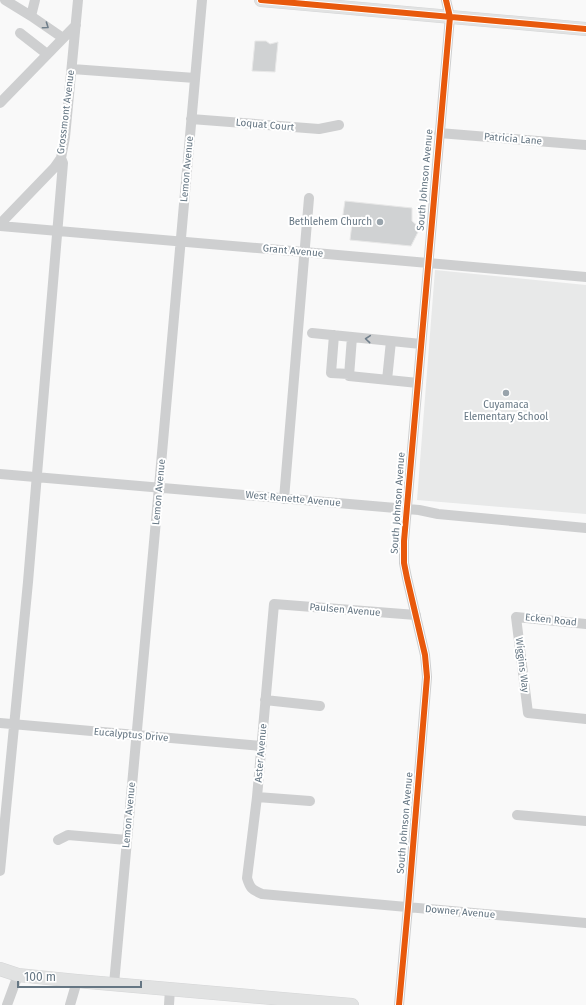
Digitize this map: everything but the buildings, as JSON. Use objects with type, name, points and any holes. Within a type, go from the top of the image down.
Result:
[{"type":"main road","points":[[261,0],[368,5],[450,16],[586,29]]},
{"type":"main road","points":[[0,969],[18,975],[170,989],[245,1000],[352,1005]]},
{"type":"street","points":[[5,0],[63,38]]},
{"type":"street","points":[[31,16],[35,0]]},
{"type":"street","name":"Grossmont Avenue","points":[[0,225],[54,168],[61,158],[65,137],[78,0]]},
{"type":"street","name":"Lemon Avenue","points":[[114,984],[202,0]]},
{"type":"street","name":"South Johnson Avenue","points":[[398,1005],[408,907],[426,677],[425,655],[404,563],[404,541],[450,16],[446,0]]},
{"type":"street","points":[[0,103],[76,25]]},
{"type":"street","points":[[20,34],[47,54]]},
{"type":"street","points":[[72,69],[195,78]]},
{"type":"street","name":"Loquat Court","points":[[191,119],[319,129],[339,125]]},
{"type":"street","name":"Patricia Lane","points":[[439,133],[586,145]]},
{"type":"street","points":[[0,871],[15,725],[37,478],[58,231],[63,163],[61,158]]},
{"type":"street","points":[[284,499],[309,198]]},
{"type":"street","name":"Grant Avenue","points":[[0,225],[586,277]]},
{"type":"street","points":[[312,333],[421,344]]},
{"type":"street","points":[[334,335],[331,373],[418,383]]},
{"type":"street","points":[[349,374],[352,337]]},
{"type":"street","points":[[388,380],[391,341]]},
{"type":"street","name":"West Renette Avenue","points":[[0,474],[419,510],[438,514],[586,528]]},
{"type":"street","name":"Paulsen Avenue","points":[[274,604],[416,615]]},
{"type":"street","name":"Aster Avenue","points":[[262,894],[250,886],[247,878],[257,797],[274,604]]},
{"type":"street","name":"Ecken Road","points":[[516,617],[586,624]]},
{"type":"street","name":"Wiggins Way","points":[[516,617],[528,713],[586,719]]},
{"type":"street","points":[[265,700],[320,706]]},
{"type":"street","name":"Eucalyptus Drive","points":[[0,724],[261,746]]},
{"type":"street","points":[[257,797],[310,801]]},
{"type":"street","points":[[517,815],[586,821]]},
{"type":"street","points":[[58,840],[68,834],[127,840]]},
{"type":"street","name":"Downer Avenue","points":[[262,894],[586,922]]},
{"type":"street","points":[[7,1005],[18,975]]},
{"type":"street","points":[[70,1005],[77,981]]},
{"type":"street","points":[[169,1005],[170,989]]},
{"type":"shaded area","name":"Cuyamaca Elementary School","points":[[435,270],[586,285],[586,514],[417,500]]},
{"type":"cycle path","points":[[261,0],[586,29]]},
{"type":"cycle path","points":[[399,1005],[427,677],[425,655],[404,563],[404,541],[450,17],[446,0]]},
{"type":"place","name":"Bethlehem Church","points":[[380,222]]},
{"type":"place","name":"Cuyamaca Elementary School","points":[[506,393]]}]
